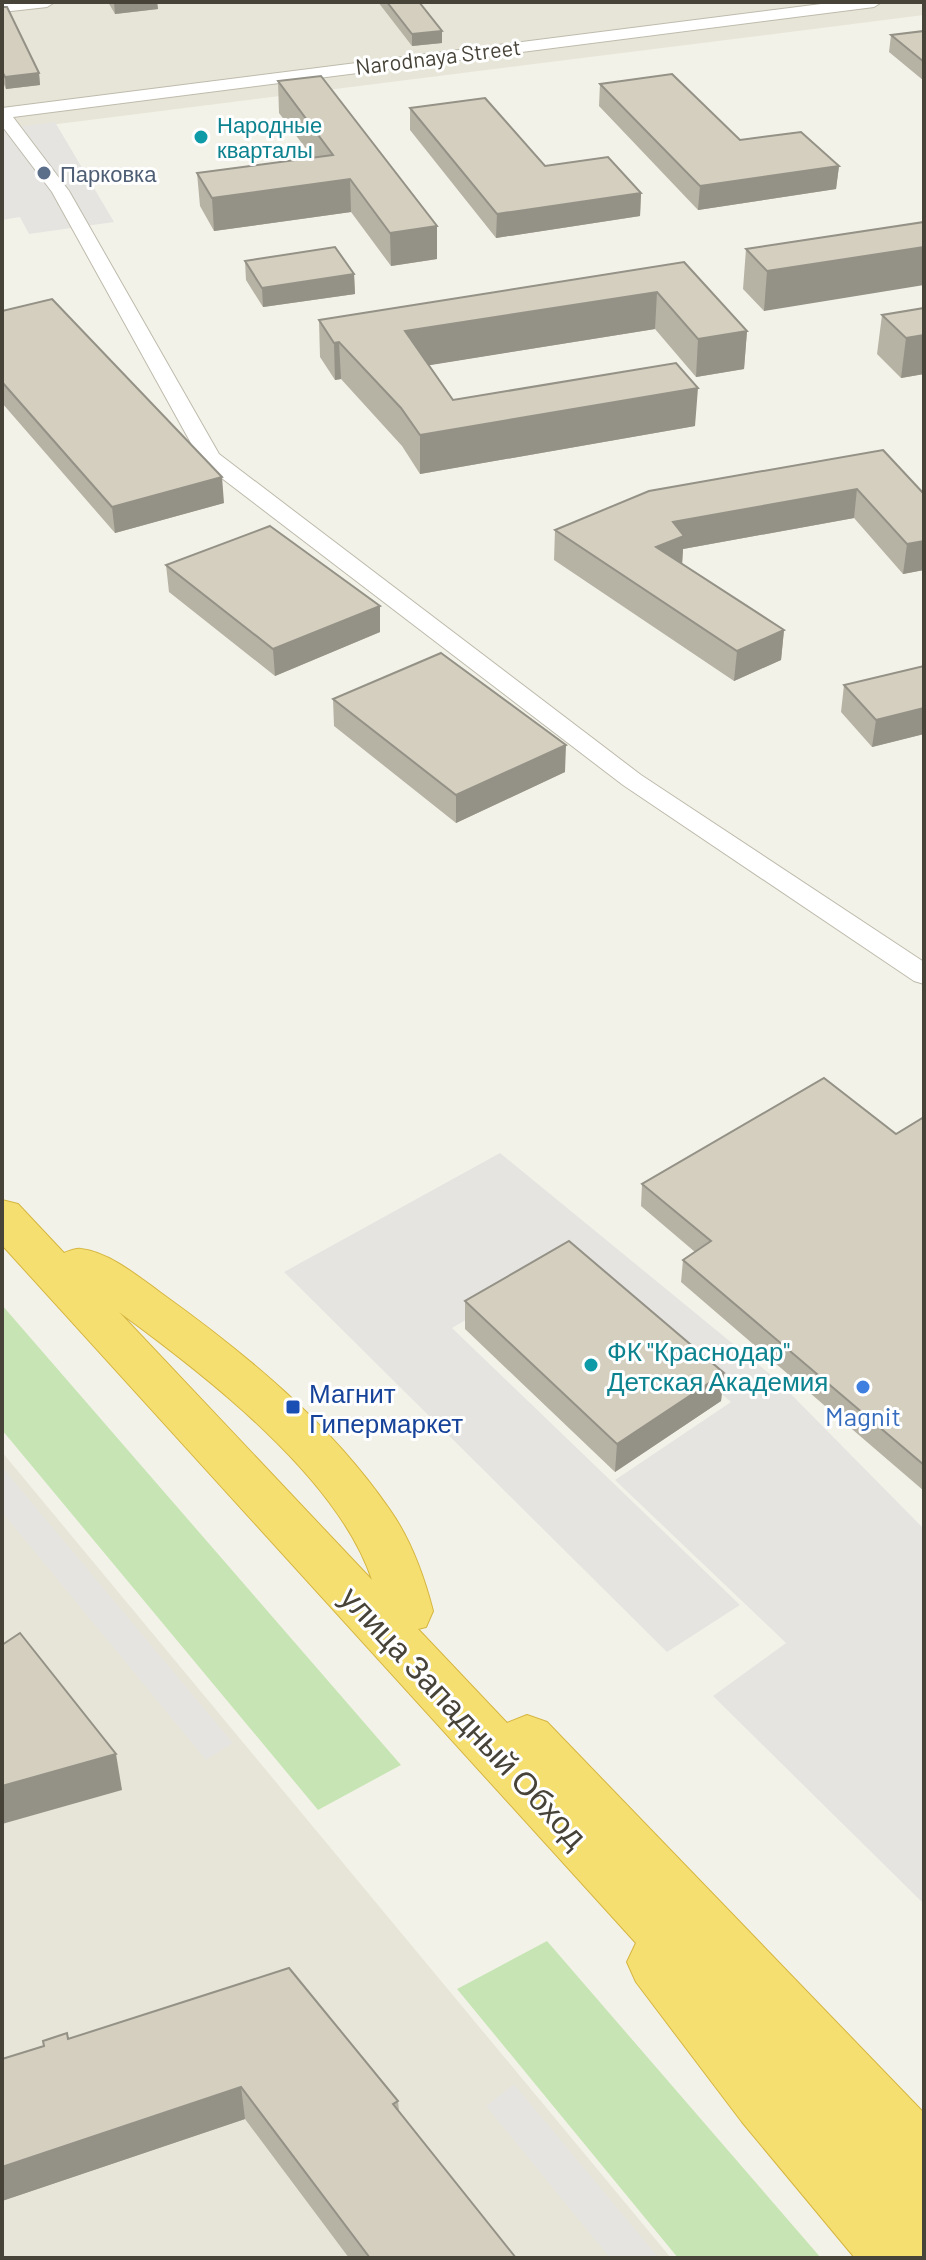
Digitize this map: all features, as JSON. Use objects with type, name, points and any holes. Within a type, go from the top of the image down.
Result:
[{"type":"highway","name":"улица Западный Обход","points":[[2,1185],[924,2158]]},
{"type":"highway","name":"улица Западный Обход","points":[[2,1216],[640,1906],[924,2219]]},
{"type":"highway","points":[[640,1906],[656,1960],[764,2101],[897,2258]]},
{"type":"street","points":[[2,7],[47,2]]},
{"type":"street","name":"Narodnaya Street","points":[[2,113],[874,2]]},
{"type":"street","points":[[2,113],[60,191],[210,458],[632,780],[924,975]]},
{"type":"shaded area","points":[[2,2],[924,2],[924,15],[2,131]]},
{"type":"shaded area","name":"Парковка","points":[[55,122],[114,222],[29,234],[20,217],[2,220],[2,129]]},
{"type":"shaded area","points":[[500,1153],[776,1379],[924,1529],[924,1904],[713,1696],[786,1643],[615,1480],[731,1402],[567,1260],[452,1328],[740,1605],[667,1652],[284,1272]]},
{"type":"shaded area","points":[[2,1452],[671,2258],[2,2258]]},
{"type":"shaded area","points":[[2,1467],[233,1743],[206,1760],[2,1512]]},
{"type":"shaded area","points":[[514,2084],[659,2258],[610,2258],[486,2106]]},
{"type":"green space","points":[[2,1305],[401,1765],[318,1810],[2,1430]]},
{"type":"green space","points":[[547,1941],[821,2258],[678,2258],[457,1989]]},
{"type":"building","points":[[387,2],[419,2],[442,31],[412,34]]},
{"type":"building","points":[[2,7],[7,7],[39,73],[5,77],[2,71]]},
{"type":"building","points":[[924,31],[924,62],[891,35]]},
{"type":"building","points":[[672,74],[740,140],[801,132],[839,166],[700,186],[600,84]]},
{"type":"building","points":[[321,76],[437,226],[390,233],[350,179],[212,198],[197,173],[333,155],[278,81]]},
{"type":"building","points":[[485,98],[545,166],[608,157],[641,193],[497,214],[410,108]]},
{"type":"building","points":[[924,222],[924,247],[767,271],[746,249]]},
{"type":"building","points":[[335,247],[354,274],[262,288],[245,261]]},
{"type":"building","points":[[684,262],[747,331],[698,339],[657,292],[405,331],[453,400],[676,363],[698,388],[420,435],[401,408],[339,342],[334,343],[319,320]]},
{"type":"building","points":[[52,299],[222,477],[112,507],[2,382],[2,311]]},
{"type":"building","points":[[924,308],[924,335],[906,338],[882,315]]},
{"type":"building","points":[[883,450],[924,494],[924,541],[907,544],[857,489],[673,522],[684,536],[656,547],[784,630],[737,651],[555,530],[649,491]]},
{"type":"building","points":[[270,526],[380,606],[273,649],[166,565]]},
{"type":"building","points":[[441,653],[566,745],[456,795],[333,699]]},
{"type":"building","points":[[924,666],[924,708],[876,720],[844,685]]},
{"type":"building","name":"Magnit","points":[[824,1078],[896,1134],[924,1117],[924,1465],[683,1260],[711,1241],[642,1184]]},
{"type":"building","name":"ФК \"Краснодар\" Детская Академия","points":[[569,1241],[724,1373],[617,1444],[465,1301]]},
{"type":"building","points":[[20,1633],[116,1754],[2,1786],[2,1645]]},
{"type":"building","points":[[289,1968],[398,2101],[393,2104],[516,2258],[370,2258],[241,2087],[2,2167],[2,2059],[44,2046],[43,2041],[67,2033],[68,2039]]},
{"type":"place","name":"Народные кварталы","points":[[201,137]]},
{"type":"place","name":"Парковка","points":[[44,173]]},
{"type":"place","name":"ФК \"Краснодар\" Детская Академия","points":[[591,1365]]},
{"type":"place","name":"Magnit","points":[[863,1387]]},
{"type":"place","name":"Магнит Гипермаркет","points":[[293,1407]]}]
